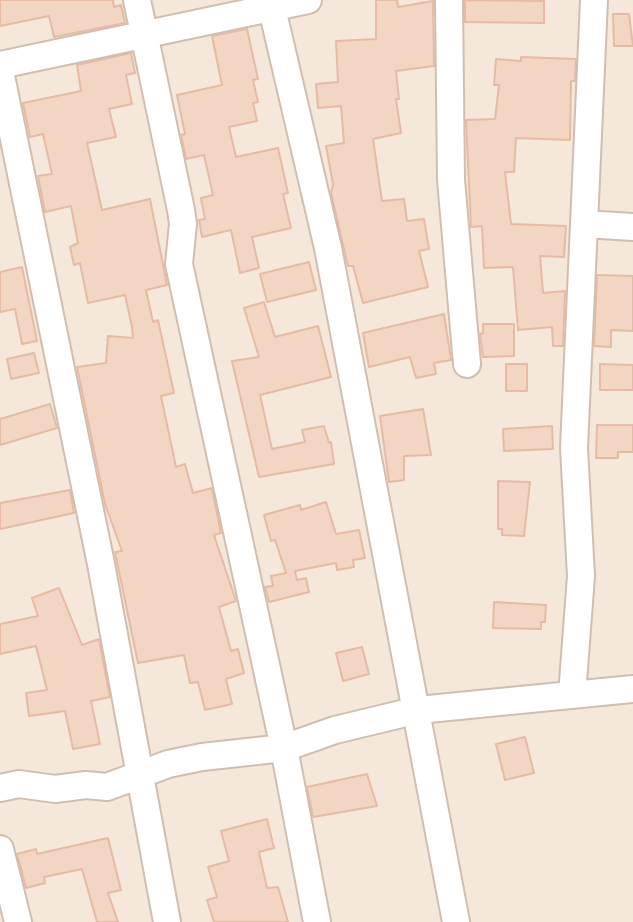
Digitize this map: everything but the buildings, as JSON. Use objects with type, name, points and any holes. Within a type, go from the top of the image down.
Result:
[{"type":"street","points":[[137,0],[142,36],[181,210],[183,225],[179,264],[284,748],[317,922]]},
{"type":"street","points":[[167,922],[141,775],[0,68],[271,4],[308,0]]},
{"type":"street","points":[[449,0],[451,180],[467,364]]},
{"type":"street","points":[[572,695],[581,576],[574,448],[594,0]]},
{"type":"street","points":[[271,4],[328,248],[418,710],[456,922]]},
{"type":"street","points":[[583,224],[633,227]]},
{"type":"street","points":[[0,788],[19,784],[55,789],[86,785],[107,787],[168,764],[202,757],[284,748],[335,730],[418,710],[633,690]]},
{"type":"street","points":[[0,849],[18,922]]},
{"type":"shaded area","points":[[0,0],[633,0],[633,922],[0,922]]}]
